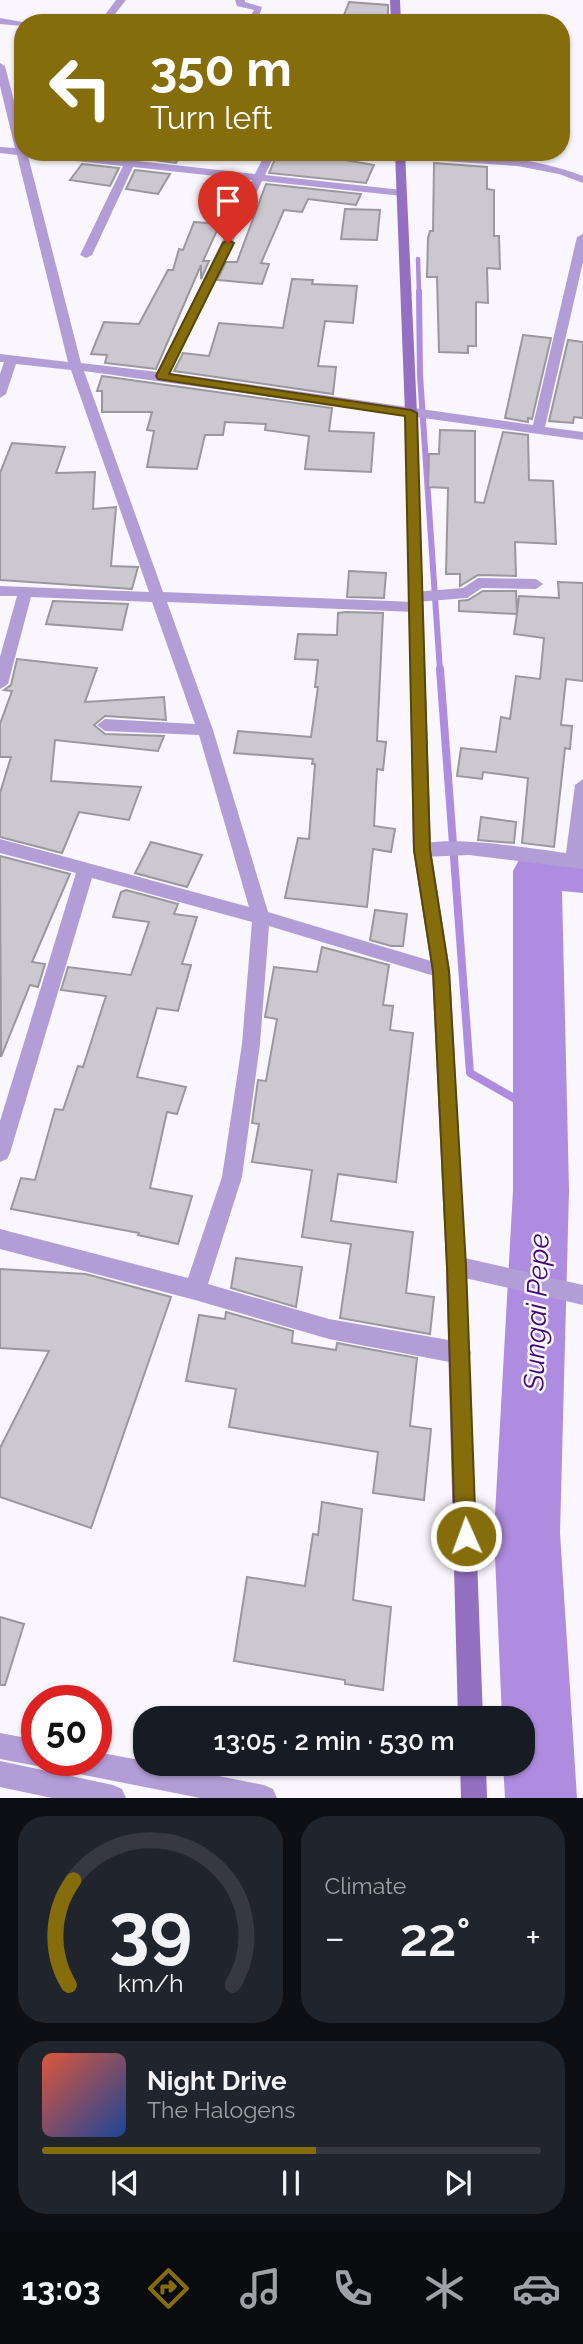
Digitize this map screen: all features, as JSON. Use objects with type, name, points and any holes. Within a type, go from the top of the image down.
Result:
[{"type":"main road","points":[[400,161],[420,599],[427,849],[441,971],[460,1353],[471,1706]]},
{"type":"main road","points":[[473,1776],[474,1798]]},
{"type":"street","points":[[110,14],[121,0]]},
{"type":"street","points":[[240,0],[240,4],[259,9],[256,14]]},
{"type":"street","points":[[0,66],[14,121]]},
{"type":"street","points":[[24,161],[76,367],[205,730],[261,917],[251,1044],[233,1177],[195,1290]]},
{"type":"street","points":[[110,161],[402,193]]},
{"type":"street","points":[[155,165],[157,161]]},
{"type":"street","points":[[162,376],[267,161]]},
{"type":"street","points":[[493,161],[570,174],[583,180]]},
{"type":"street","points":[[86,255],[130,163]]},
{"type":"street","points":[[538,430],[583,237]]},
{"type":"street","points":[[0,394],[5,359],[162,376],[583,436]]},
{"type":"street","points":[[0,592],[420,599],[450,593],[467,593],[478,583],[536,584]]},
{"type":"street","points":[[1,681],[25,594]]},
{"type":"street","points":[[106,725],[205,730]]},
{"type":"street","points":[[427,849],[469,848],[579,862],[583,785]]},
{"type":"street","points":[[0,846],[261,917],[441,971]]},
{"type":"street","points":[[0,1153],[86,870]]},
{"type":"street","points":[[0,1239],[195,1290],[329,1329],[460,1353]]},
{"type":"street","points":[[456,1266],[577,1295]]},
{"type":"street","points":[[0,1746],[21,1750]]},
{"type":"street","points":[[112,1768],[264,1798]]},
{"type":"street","points":[[0,1774],[113,1798]]},
{"type":"building","points":[[349,2],[388,5],[388,14],[344,14]]},
{"type":"building","points":[[274,161],[350,161],[374,165],[366,183],[269,173]]},
{"type":"building","points":[[434,163],[487,167],[487,189],[494,190],[494,236],[499,236],[500,269],[487,268],[488,303],[476,302],[476,346],[468,346],[468,353],[439,352],[437,277],[427,277],[428,238],[430,231],[433,231]]},
{"type":"building","points":[[82,164],[119,168],[110,186],[70,180]]},
{"type":"building","points":[[135,170],[170,174],[158,194],[126,189]]},
{"type":"building","points":[[266,184],[361,194],[356,205],[308,199],[302,212],[284,210],[261,263],[269,264],[262,284],[217,280],[226,262],[237,262]]},
{"type":"building","points":[[345,209],[380,210],[377,240],[341,239]]},
{"type":"building","points":[[194,222],[220,224],[203,261],[209,261],[201,279],[201,265],[156,369],[105,363],[107,355],[91,354],[104,322],[139,324],[168,270],[173,270],[179,249],[183,250]]},
{"type":"building","points":[[292,279],[313,280],[312,284],[357,286],[353,323],[325,321],[318,366],[336,367],[333,394],[174,371],[183,353],[209,356],[219,323],[283,328]]},
{"type":"building","points":[[523,335],[551,338],[532,419],[528,418],[528,422],[505,418]]},
{"type":"building","points":[[568,340],[583,342],[583,418],[574,417],[573,423],[549,421]]},
{"type":"building","points":[[102,376],[332,408],[329,431],[374,433],[371,472],[305,469],[309,436],[265,430],[266,424],[225,422],[223,435],[205,435],[197,469],[147,467],[154,431],[147,430],[152,412],[102,412],[102,391],[97,391]]},
{"type":"building","points":[[440,430],[475,431],[475,502],[484,503],[503,432],[528,435],[529,480],[553,481],[556,544],[515,542],[516,576],[478,575],[460,586],[460,574],[446,574],[448,488],[428,487],[429,454],[439,454]]},
{"type":"building","points":[[12,443],[65,447],[56,473],[95,472],[93,509],[116,507],[111,566],[138,567],[132,589],[0,580],[0,473]]},
{"type":"building","points":[[349,571],[386,573],[384,598],[347,597]]},
{"type":"building","points":[[558,582],[583,583],[583,681],[566,679],[561,725],[572,726],[570,749],[565,748],[554,847],[522,843],[528,778],[483,772],[482,779],[457,776],[461,748],[496,752],[501,717],[510,719],[516,676],[540,679],[544,638],[514,634],[517,614],[459,611],[459,601],[468,600],[483,591],[516,591],[517,613],[519,596],[559,598]]},
{"type":"building","points":[[53,601],[128,604],[122,630],[46,624]]},
{"type":"building","points":[[338,613],[383,613],[377,741],[386,742],[383,770],[377,769],[374,826],[395,829],[391,852],[373,849],[367,907],[285,898],[298,838],[309,839],[315,764],[312,764],[313,759],[234,753],[238,731],[311,737],[318,687],[315,687],[318,660],[295,659],[298,634],[337,635]]},
{"type":"building","points":[[17,659],[97,668],[85,702],[164,697],[166,720],[105,716],[94,725],[105,734],[164,736],[158,751],[55,740],[51,781],[141,787],[129,820],[79,812],[62,853],[0,837],[0,793],[11,757],[0,757],[0,724],[12,691],[4,690],[11,685]]},
{"type":"building","points":[[481,817],[516,822],[514,843],[478,840]]},
{"type":"building","points":[[151,842],[202,855],[187,887],[135,873]]},
{"type":"building","points":[[0,856],[70,874],[32,962],[45,964],[38,987],[30,985],[1,1057]]},
{"type":"building","points":[[126,890],[178,904],[174,914],[197,917],[182,964],[191,965],[178,1011],[157,1008],[137,1077],[186,1087],[177,1114],[167,1112],[150,1188],[192,1196],[178,1244],[138,1235],[139,1233],[11,1209],[21,1178],[35,1180],[55,1109],[63,1110],[78,1066],[83,1067],[106,996],[61,990],[68,967],[131,975],[149,922],[113,917],[121,892]]},
{"type":"building","points":[[375,910],[407,914],[403,946],[391,946],[370,940]]},
{"type":"building","points":[[322,947],[389,965],[383,1005],[393,1006],[390,1030],[413,1033],[396,1182],[338,1174],[331,1221],[413,1232],[406,1293],[434,1297],[430,1334],[340,1318],[351,1244],[302,1237],[312,1170],[252,1162],[259,1124],[252,1123],[258,1080],[266,1081],[277,1019],[265,1017],[274,967],[317,972]]},
{"type":"building","points":[[236,1258],[302,1267],[296,1307],[231,1288]]},
{"type":"building","points":[[0,1269],[86,1274],[171,1297],[91,1528],[0,1497],[0,1448],[49,1351],[0,1348]]},
{"type":"building","points":[[226,1312],[293,1331],[292,1343],[336,1350],[337,1343],[417,1358],[410,1426],[431,1429],[424,1500],[373,1493],[378,1452],[229,1427],[236,1389],[186,1381],[199,1315],[225,1319]]},
{"type":"building","points":[[322,1502],[362,1509],[353,1600],[391,1607],[383,1690],[345,1684],[345,1680],[234,1661],[247,1577],[305,1586],[313,1534],[318,1535]]},
{"type":"building","points":[[0,1617],[24,1624],[5,1685],[0,1685]]},
{"type":"waterway","points":[[418,259],[419,292]]},
{"type":"waterway","points":[[419,291],[420,375],[440,671]]},
{"type":"waterway","points":[[440,669],[470,1073],[540,1113]]},
{"type":"waterway","name":"Sungai Pepe","points":[[541,1798],[527,1533],[541,1190],[537,871],[583,874]]},
{"type":"route","points":[[228,243],[162,376],[411,413],[422,850],[441,971],[466,1536]]}]
